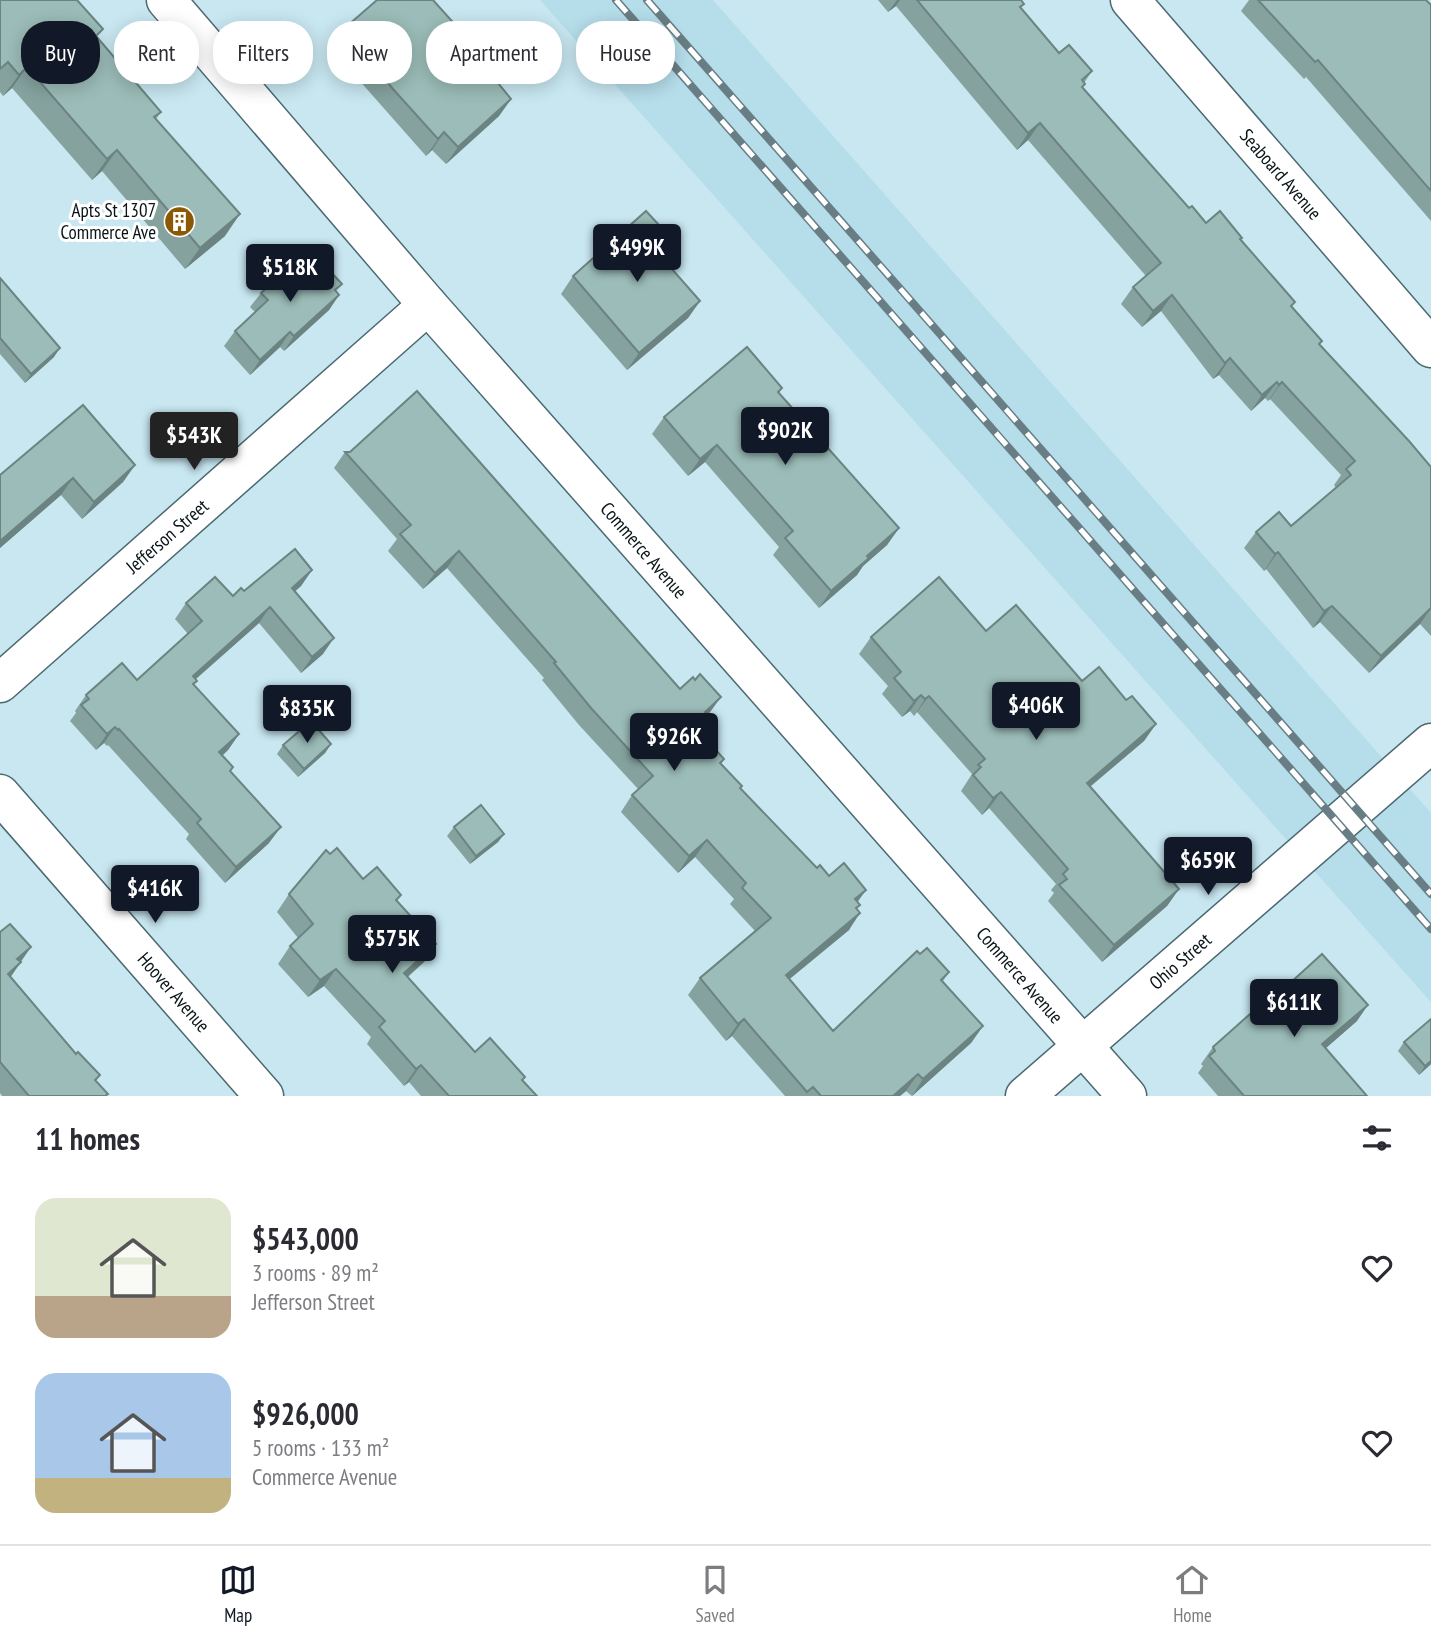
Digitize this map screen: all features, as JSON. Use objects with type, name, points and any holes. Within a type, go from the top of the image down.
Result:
[{"type":"street","name":"Commerce Avenue","points":[[166,0],[428,305],[1127,1096]]},
{"type":"street","name":"Seaboard Avenue","points":[[1130,0],[1431,348]]},
{"type":"street","name":"Jefferson Street","points":[[0,683],[428,305]]},
{"type":"street","name":"Ohio Street","points":[[1025,1096],[1431,743]]},
{"type":"street","name":"Hoover Avenue","points":[[0,794],[264,1096]]},
{"type":"shaded area","points":[[540,0],[713,0],[1431,813],[1431,1002],[615,84],[675,84],[675,21],[576,21],[576,40],[562,25],[562,21],[559,21]]},
{"type":"building","points":[[0,0],[77,0],[96,21],[21,21],[21,73],[19,75],[8,62],[0,69]]},
{"type":"building","points":[[377,0],[433,0],[452,21],[426,21],[426,84],[499,84],[511,99],[458,147],[444,132],[438,139],[389,84],[412,84],[412,21],[353,21]]},
{"type":"building","points":[[917,0],[1021,0],[1024,4],[1020,7],[1059,53],[1069,45],[1092,71],[1082,80],[1085,84],[1082,87],[1189,208],[1192,206],[1206,223],[1220,211],[1242,238],[1240,239],[1295,302],[1291,306],[1322,341],[1319,344],[1431,467],[1431,608],[1381,656],[1332,606],[1324,611],[1278,552],[1275,554],[1256,532],[1279,512],[1291,526],[1351,475],[1346,469],[1355,461],[1282,382],[1279,385],[1277,382],[1262,395],[1230,358],[1225,363],[1172,295],[1153,311],[1133,287],[1161,263],[1040,123],[1028,133]]},
{"type":"building","points":[[1258,0],[1426,0],[1431,5],[1431,191],[1318,60],[1315,62]]},
{"type":"building","points":[[100,41],[114,57],[114,84],[137,84],[161,112],[154,117],[240,214],[200,248],[117,150],[107,159],[42,84],[100,84]]},
{"type":"building","points":[[646,211],[672,239],[657,252],[700,301],[639,353],[573,276]]},
{"type":"building","points":[[302,254],[308,260],[315,255],[342,284],[335,290],[339,295],[294,336],[290,332],[260,360],[235,331],[268,300],[261,293]]},
{"type":"building","points":[[0,278],[60,348],[31,374],[0,338]]},
{"type":"building","points":[[747,347],[782,388],[778,392],[899,528],[831,591],[785,538],[793,531],[717,445],[700,459],[664,417]]},
{"type":"building","points":[[417,391],[680,689],[700,674],[721,697],[694,726],[724,759],[720,763],[742,786],[740,788],[817,868],[820,865],[829,876],[844,863],[866,890],[855,899],[860,905],[856,908],[860,913],[786,975],[833,1031],[917,951],[920,954],[927,948],[949,972],[941,980],[983,1026],[923,1079],[918,1074],[893,1096],[821,1096],[813,1087],[807,1092],[744,1019],[738,1024],[700,978],[771,918],[742,888],[746,883],[707,840],[689,856],[632,795],[653,776],[591,708],[554,663],[556,662],[459,551],[435,573],[400,534],[411,525],[345,452],[350,452]]},
{"type":"building","points":[[83,405],[135,465],[94,502],[73,478],[0,541],[0,475]]},
{"type":"building","points":[[295,549],[312,570],[292,588],[334,638],[312,657],[270,607],[193,676],[197,681],[193,684],[239,734],[219,752],[233,767],[230,771],[281,827],[236,867],[197,823],[201,819],[119,729],[115,727],[107,734],[81,705],[89,699],[86,695],[122,663],[137,680],[202,621],[186,603],[215,577],[233,596],[241,588],[244,591]]},
{"type":"building","points":[[939,577],[986,631],[1016,605],[1082,681],[1099,667],[1126,700],[1132,696],[1156,724],[1087,783],[1179,889],[1114,945],[1059,885],[1067,879],[1063,874],[1068,869],[1001,792],[993,798],[973,775],[985,759],[929,696],[925,699],[921,695],[914,701],[894,678],[901,672],[871,637]]},
{"type":"building","points":[[311,721],[331,744],[304,769],[283,745]]},
{"type":"building","points":[[481,805],[504,834],[476,856],[454,827]]},
{"type":"building","points":[[337,848],[363,879],[377,867],[401,895],[396,900],[436,944],[404,973],[475,1052],[490,1038],[525,1077],[522,1080],[537,1096],[449,1096],[421,1065],[416,1069],[379,1027],[385,1021],[336,969],[320,980],[290,946],[313,924],[289,894],[326,850],[330,854]]},
{"type":"building","points":[[10,924],[31,947],[17,959],[21,962],[8,974],[76,1054],[78,1052],[100,1075],[95,1080],[108,1094],[105,1096],[29,1096],[0,1062],[0,932]]},
{"type":"building","points":[[1322,954],[1368,1005],[1322,1044],[1367,1096],[1244,1096],[1209,1056],[1215,1051],[1213,1047],[1250,1014],[1253,1017]]},
{"type":"building","points":[[1431,1019],[1431,1061],[1425,1066],[1404,1042]]},
{"type":"railway","points":[[616,0],[1431,929]]},
{"type":"railway","points":[[647,0],[1431,894]]},
{"type":"place","name":"Apts St 1307 Commerce Ave","points":[[179,221]]}]
